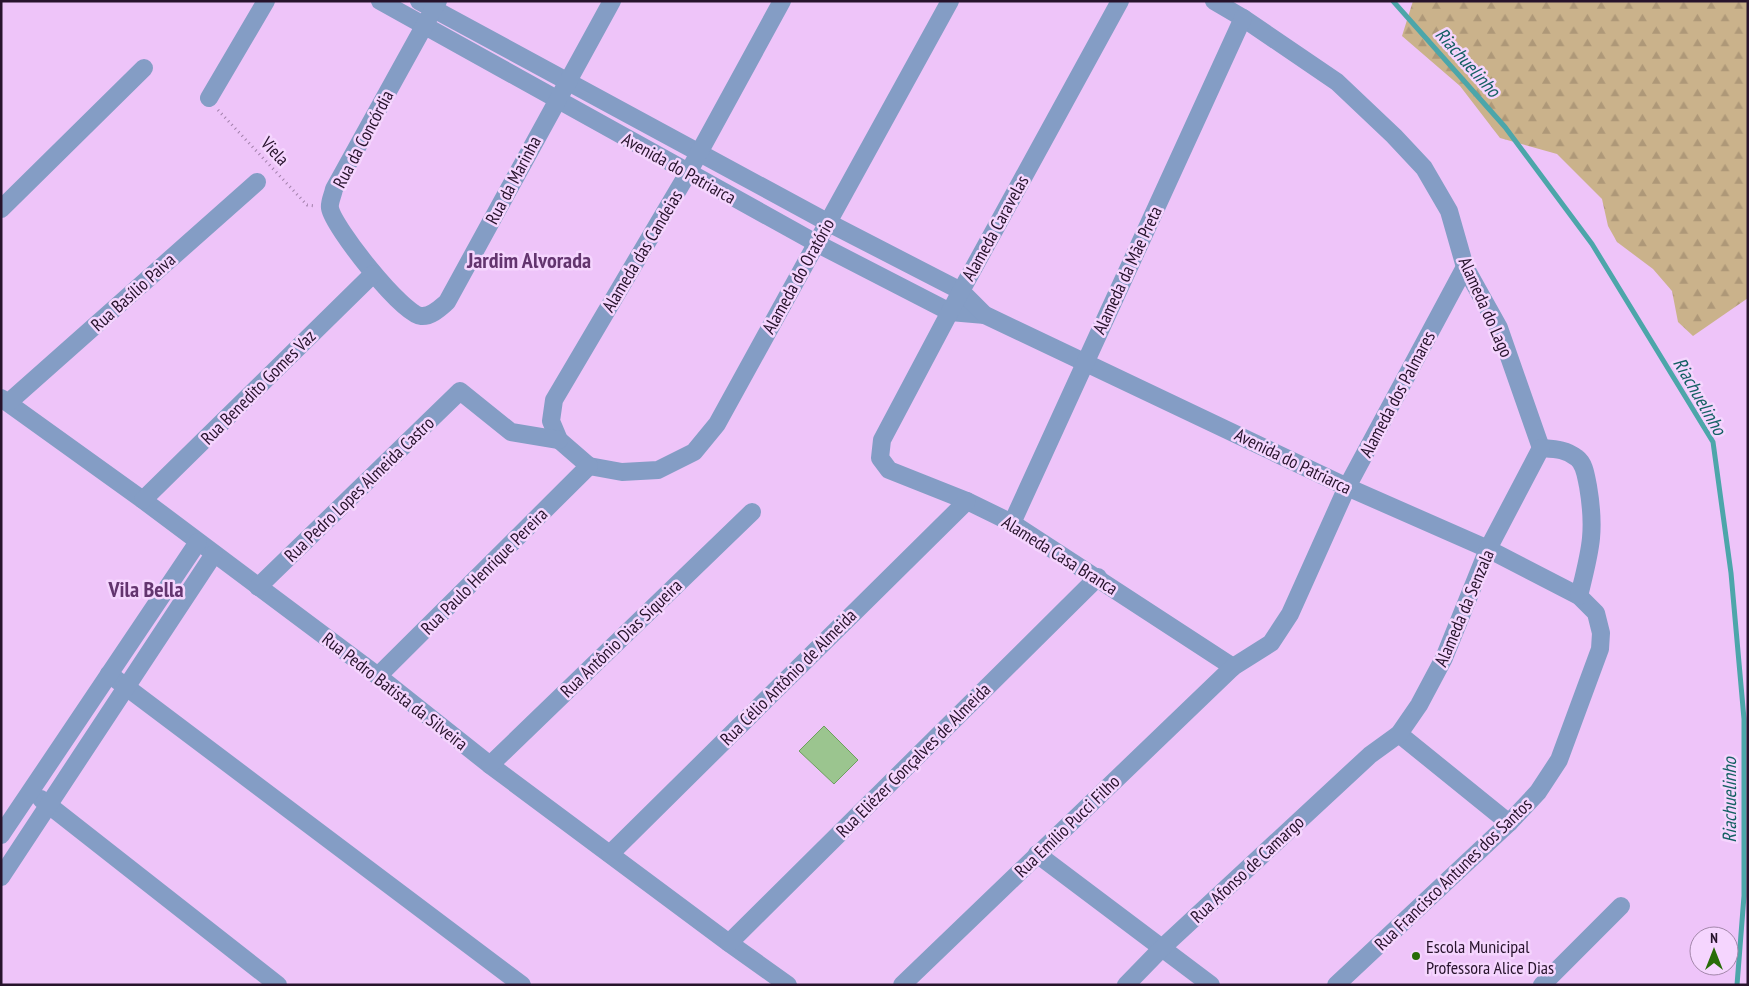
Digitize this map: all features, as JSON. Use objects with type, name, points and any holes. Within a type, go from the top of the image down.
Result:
[{"type":"street","points":[[209,98],[266,1]]},
{"type":"street","name":"Avenida do Patriarca","points":[[380,1],[816,243],[950,312],[985,315]]},
{"type":"street","name":"Rua da Marinha","points":[[373,274],[412,314],[422,317],[431,315],[447,302],[612,1]]},
{"type":"street","name":"Alameda das Candeias","points":[[589,466],[559,440],[550,422],[554,400],[688,173],[782,1]]},
{"type":"street","name":"Alameda do Oratório","points":[[589,466],[622,472],[658,470],[694,452],[717,424],[950,1]]},
{"type":"street","name":"Alameda Caravelas","points":[[880,458],[882,440],[961,291],[1120,1]]},
{"type":"street","name":"Alameda do Lago","points":[[1214,1],[1243,18],[1337,82],[1394,136],[1424,168],[1449,211],[1465,267],[1499,328],[1541,448]]},
{"type":"street","name":"Avenida do Patriarca","points":[[430,4],[567,83],[961,291],[985,315],[1347,487],[1488,549],[1579,596],[1596,613]]},
{"type":"street","name":"Rua da Concórdia","points":[[373,274],[334,220],[330,207],[334,189],[425,26],[430,4]]},
{"type":"street","name":"Alameda da Mãe Preta","points":[[1012,523],[1243,18]]},
{"type":"street","points":[[1,209],[144,68]]},
{"type":"street","name":"Rua Basílio Paiva","points":[[5,400],[257,182]]},
{"type":"street","name":"Alameda dos Palmares","points":[[1234,667],[1271,643],[1290,614],[1347,487],[1465,267]]},
{"type":"street","name":"Rua Benedito Gomes Vaz","points":[[143,500],[373,274]]},
{"type":"street","name":"Rua Pedro Lopes Almeida Castro","points":[[258,587],[460,391],[511,432],[559,440]]},
{"type":"street","name":"Rua Pedro Batista da Silveira","points":[[5,400],[143,500],[378,676],[490,764],[788,985]]},
{"type":"street","points":[[1541,448],[1563,450],[1578,459],[1585,472],[1593,516],[1592,541],[1579,596]]},
{"type":"street","name":"Alameda da Senzala","points":[[1370,756],[1399,734],[1419,705],[1444,658],[1488,549],[1541,448]]},
{"type":"street","name":"Alameda Casa Branca","points":[[880,458],[889,470],[967,501],[1012,523],[1234,667]]},
{"type":"street","name":"Rua Paulo Henrique Pereira","points":[[378,676],[589,466]]},
{"type":"street","name":"Rua Célio Antônio de Almeida","points":[[610,854],[967,501]]},
{"type":"street","name":"Rua Antônio Dias Siqueira","points":[[490,764],[752,512]]},
{"type":"street","points":[[1,835],[198,542]]},
{"type":"street","points":[[1,876],[214,554]]},
{"type":"street","name":"Rua Eliézer Gonçalves de Almeida","points":[[729,943],[1098,577]]},
{"type":"street","name":"Rua Francisco Antunes dos Santos","points":[[1336,985],[1509,823],[1538,792],[1559,760],[1600,649],[1601,632],[1596,613]]},
{"type":"street","name":"Rua Emílio Pucci Filho","points":[[902,985],[1234,667]]},
{"type":"street","points":[[109,674],[522,985]]},
{"type":"street","points":[[1399,734],[1509,823]]},
{"type":"street","name":"Rua Afonso de Camargo","points":[[1126,985],[1163,946],[1370,756]]},
{"type":"street","points":[[31,791],[278,985]]},
{"type":"street","points":[[1037,854],[1163,946],[1211,985]]},
{"type":"street","points":[[1542,985],[1621,906]]},
{"type":"path","name":"Viela","points":[[209,98],[247,143],[307,205],[330,207]]},
{"type":"green space","points":[[1413,1],[1748,1],[1748,298],[1693,336],[1678,322],[1672,291],[1653,269],[1617,242],[1608,226],[1602,199],[1557,154],[1500,138],[1460,86],[1402,36]]},
{"type":"building","points":[[824,726],[858,760],[834,784],[799,751]]},
{"type":"waterway","name":"Riachuelinho","points":[[1393,1],[1505,127],[1592,244],[1713,442],[1731,573],[1744,719],[1744,896],[1737,985]]},
{"type":"place","name":"Escola Municipal Professora Alice Dias","points":[[1416,956]]},
{"type":"district","name":"Jardim Alvorada","points":[[529,260]]},
{"type":"district","name":"Vila Bella","points":[[146,589]]}]
